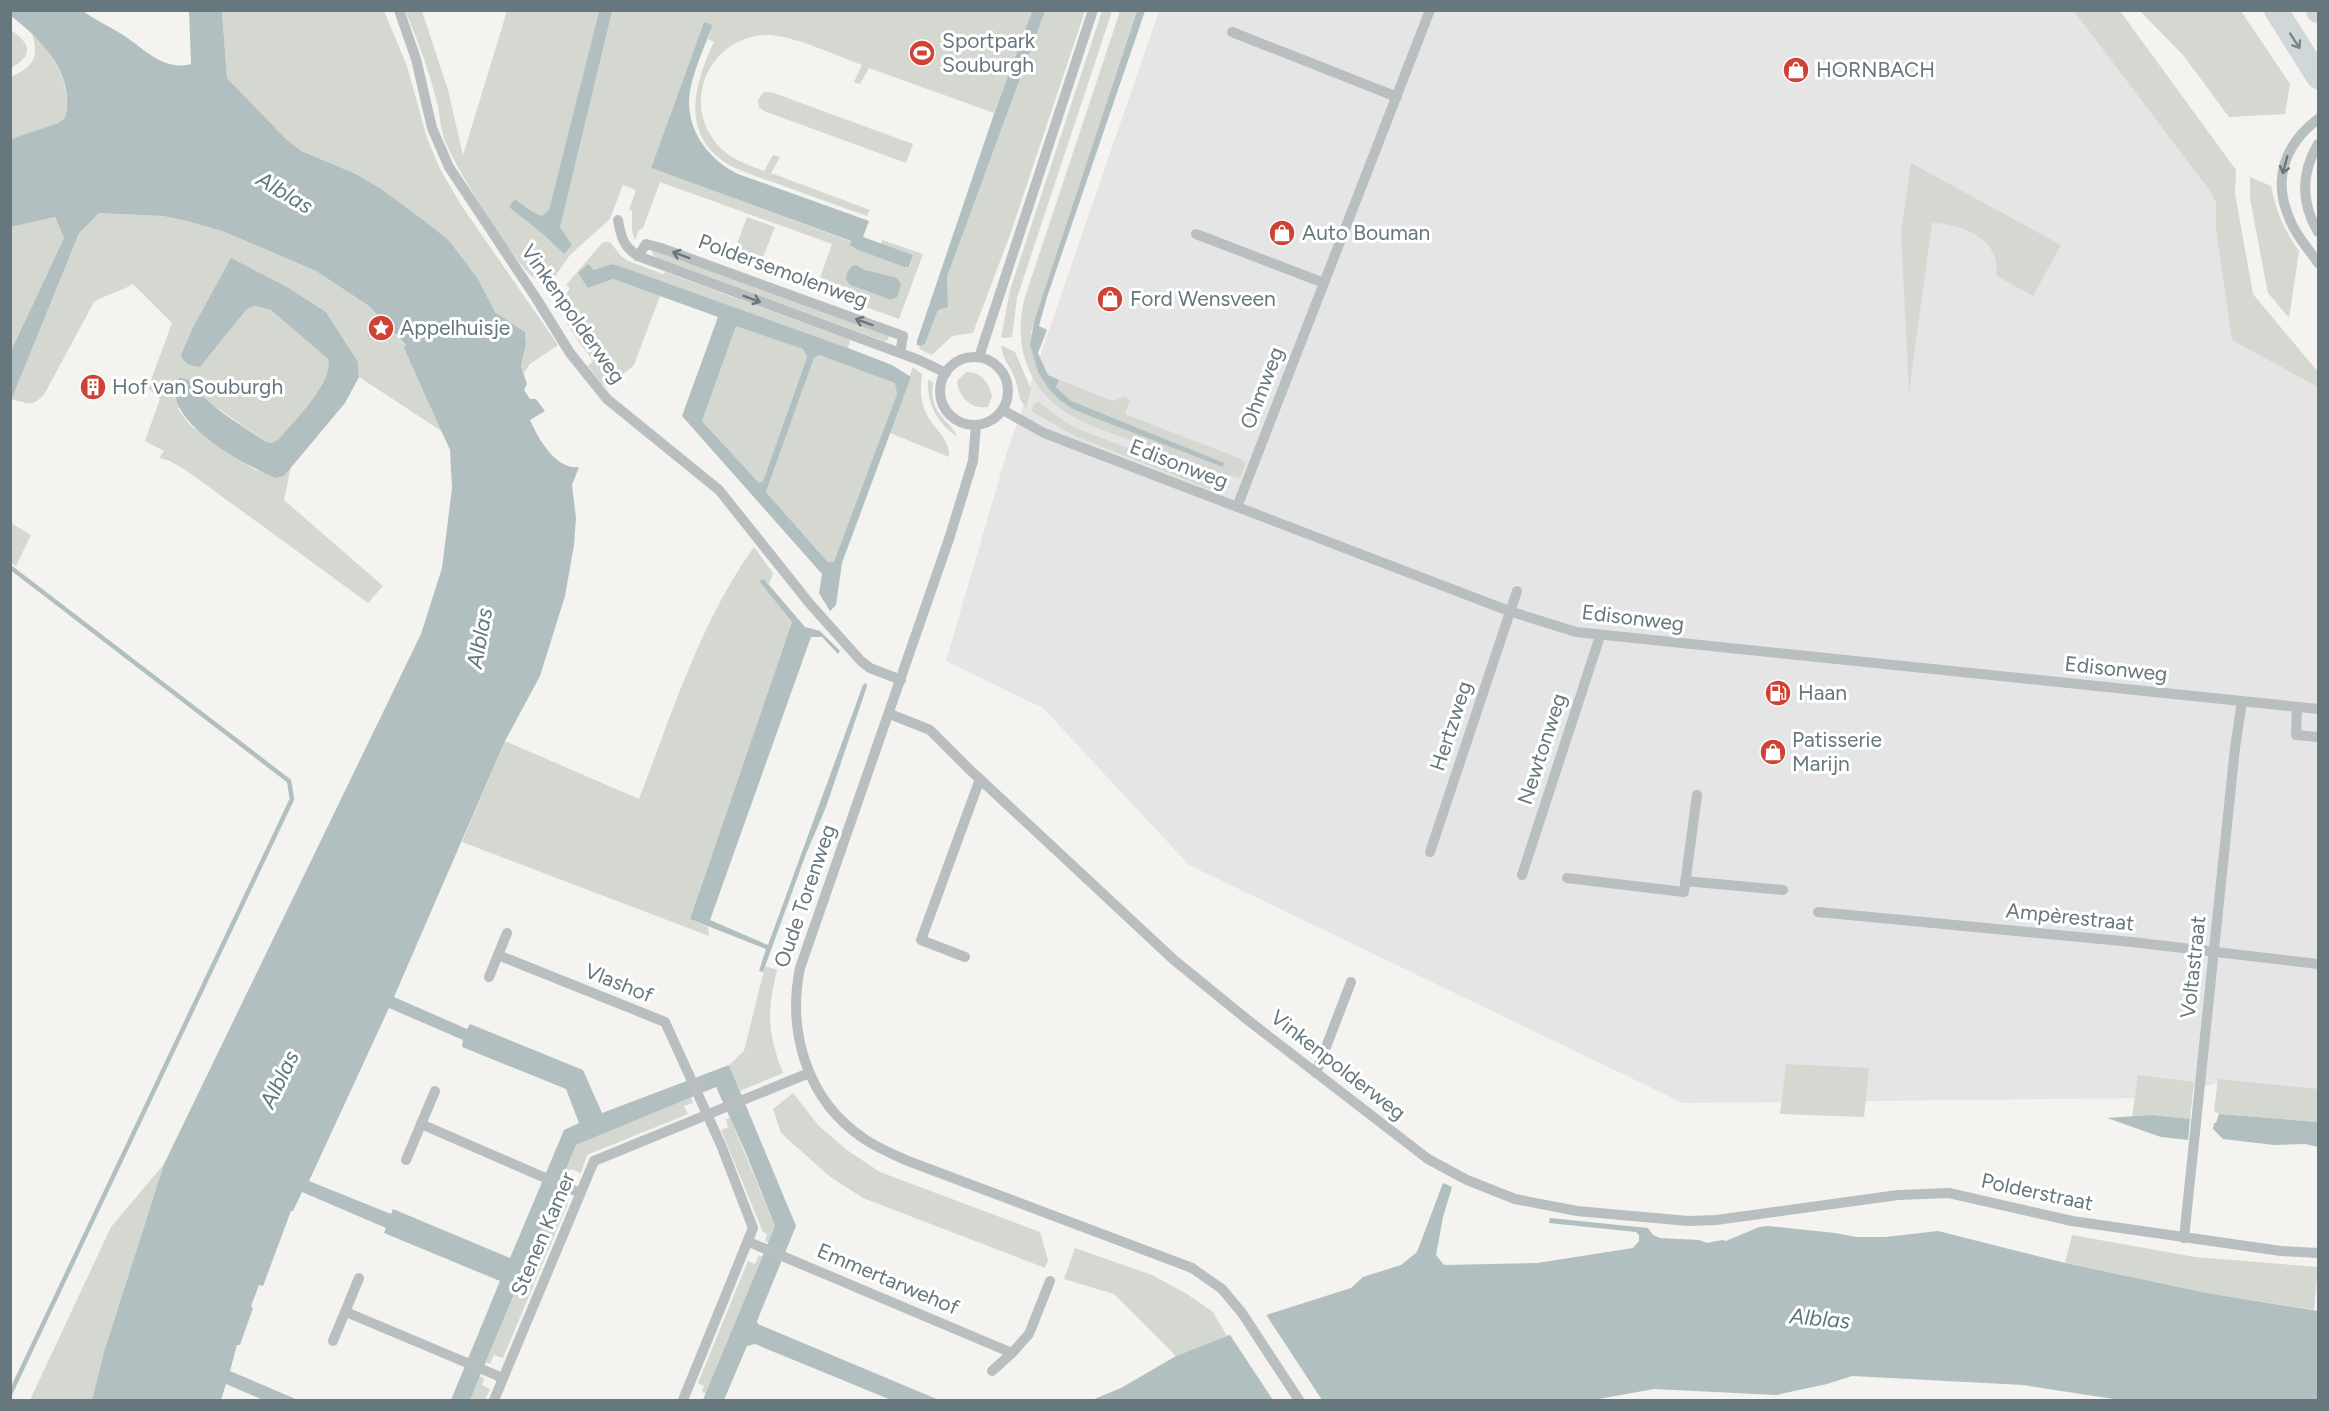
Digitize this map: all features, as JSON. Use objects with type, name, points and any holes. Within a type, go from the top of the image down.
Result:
[{"type":"highway","points":[[2276,10],[2317,74]]},
{"type":"street","name":"Vinkenpolderweg","points":[[399,10],[416,59],[432,128],[449,167],[570,353],[607,399],[719,490],[810,604],[861,661],[870,668],[901,680]]},
{"type":"street","points":[[979,357],[1093,10]]},
{"type":"street","name":"Ohmweg","points":[[1237,507],[1430,10]]},
{"type":"street","points":[[1232,32],[1397,97]]},
{"type":"street","points":[[2319,119],[2305,129],[2295,142],[2287,155],[2281,179],[2281,197],[2290,222],[2319,262]]},
{"type":"street","points":[[2319,144],[2307,166],[2304,178],[2311,219],[2319,231]]},
{"type":"street","points":[[618,220],[622,240],[628,249],[638,256]]},
{"type":"street","points":[[1196,234],[1324,283]]},
{"type":"street","name":"Poldersemolenweg","points":[[900,353],[903,336],[662,248],[645,244],[638,256],[900,353],[946,373]]},
{"type":"street","points":[[979,357],[994,364],[1005,377],[1008,394],[1003,410],[988,423],[976,425],[956,420],[943,405],[940,392],[946,373],[960,360],[979,357]]},
{"type":"street","name":"Edisonweg","points":[[1003,410],[1044,433],[1549,625],[1600,636],[2319,709]]},
{"type":"street","name":"Oude Torenweg","points":[[976,425],[973,461],[963,495],[890,714],[800,968],[796,988],[798,1037],[809,1073],[829,1106],[848,1127],[878,1147],[908,1161],[1192,1268],[1222,1289],[1242,1313],[1299,1401]]},
{"type":"street","name":"Hertzweg","points":[[1430,852],[1517,591]]},
{"type":"street","name":"Newtonweg","points":[[1521,875],[1600,636]]},
{"type":"street","name":"Voltastraat","points":[[2184,1238],[2235,748],[2242,701]]},
{"type":"street","points":[[2297,707],[2296,735],[2319,737]]},
{"type":"street","name":"Vinkenpolderweg","points":[[890,714],[930,730],[1174,960],[1318,1069],[1428,1158],[1467,1180],[1515,1199],[1577,1211],[1688,1221],[1748,1216]]},
{"type":"street","points":[[965,957],[921,940],[980,779]]},
{"type":"street","points":[[1567,878],[1684,892],[1697,795]]},
{"type":"street","points":[[1685,881],[1783,890]]},
{"type":"street","name":"Ampèrestraat","points":[[1818,912],[2319,964]]},
{"type":"street","points":[[489,977],[507,933]]},
{"type":"street","name":"Vlashof","points":[[498,955],[664,1022],[707,1116]]},
{"type":"street","points":[[1318,1069],[1351,982]]},
{"type":"street","name":"Stenen Kamer","points":[[494,1401],[594,1161],[809,1073]]},
{"type":"street","points":[[406,1160],[435,1091]]},
{"type":"street","points":[[698,1401],[684,1398],[753,1228],[707,1116]]},
{"type":"street","points":[[421,1124],[580,1193]]},
{"type":"street","name":"Polderstraat","points":[[1748,1216],[1898,1195],[1949,1193],[2072,1221],[2281,1251],[2319,1252]]},
{"type":"street","name":"Emmertarwehof","points":[[749,1242],[1012,1353]]},
{"type":"street","points":[[333,1341],[359,1278]]},
{"type":"street","points":[[992,1371],[1029,1334],[1050,1281]]},
{"type":"street","points":[[346,1312],[503,1378]]},
{"type":"shaded area","points":[[222,11],[384,11],[407,66],[427,138],[440,169],[461,205],[558,345],[530,364],[524,373],[521,366],[526,344],[525,332],[495,312],[478,279],[467,264],[430,225],[356,174],[303,151],[287,140],[227,78]]},
{"type":"shaded area","points":[[405,11],[422,11],[448,90],[463,155],[507,11],[599,11],[549,210],[542,216],[515,199],[543,234],[564,254],[559,227],[606,11],[1032,11],[994,113],[869,68],[860,84],[854,82],[862,65],[789,38],[767,35],[747,38],[730,46],[717,59],[707,74],[702,91],[701,109],[706,127],[717,144],[727,154],[764,171],[773,155],[780,157],[771,173],[870,210],[867,216],[733,167],[716,155],[704,141],[695,110],[701,76],[714,42],[708,39],[713,25],[704,22],[651,168],[852,242],[858,250],[904,267],[910,267],[913,255],[881,244],[882,240],[923,254],[899,319],[816,289],[832,244],[660,182],[643,228],[639,230],[635,240],[632,231],[632,210],[629,210],[636,190],[623,185],[610,219],[570,255],[551,282],[533,277],[524,268],[484,211],[449,150],[419,44]],"holes":[[[856,265],[897,296],[891,300],[850,285]]]},
{"type":"shaded area","points":[[1045,11],[1085,11],[1010,235],[973,333],[952,336],[932,355],[919,349],[925,344],[938,310],[948,307],[947,277]]},
{"type":"shaded area","points":[[1102,11],[1112,11],[1017,298],[1012,337],[1001,338],[1010,290]]},
{"type":"shaded area","points":[[1120,11],[1137,11],[1031,333],[1049,389],[1073,409],[1224,463],[1079,406],[1056,387],[1059,380],[1113,401],[1125,396],[1130,400],[1125,414],[1241,459],[1246,464],[1240,478],[1190,463],[1082,421],[1064,411],[1051,400],[1031,375],[1025,360],[1021,329],[1025,297]]},
{"type":"shaded area","points":[[1159,11],[2092,11],[2221,166],[2264,337],[2318,384],[2318,1092],[2220,1083],[2143,1098],[1683,1103],[1189,865],[1043,708],[946,661],[1007,452]]},
{"type":"shaded area","points":[[2074,11],[2120,11],[2236,170],[2235,193],[2253,294],[2318,372],[2318,387],[2232,340],[2216,229],[2216,202]]},
{"type":"shaded area","points":[[2140,11],[2241,11],[2290,84],[2285,114],[2229,117],[2183,55]]},
{"type":"shaded area","points":[[11,30],[23,40],[27,49],[24,59],[11,68]]},
{"type":"shaded area","points":[[32,33],[48,51],[60,71],[66,94],[65,118],[58,123],[11,139],[11,77],[25,69],[33,60],[35,49]]},
{"type":"shaded area","points":[[764,92],[771,92],[913,144],[906,163],[764,111],[759,107],[758,100]]},
{"type":"shaded area","points":[[1911,163],[2061,245],[2033,296],[1997,276],[1995,257],[1991,249],[1978,236],[1950,225],[1932,223],[1909,392],[1901,232]]},
{"type":"shaded area","points":[[2250,177],[2271,186],[2281,220],[2299,251],[2289,318],[2268,293],[2250,199]]},
{"type":"shaded area","points":[[99,213],[163,216],[187,221],[222,231],[316,271],[369,306],[406,346],[404,348],[443,432],[359,377],[358,362],[326,312],[289,288],[231,259],[192,329],[181,355],[200,367],[247,309],[255,306],[271,310],[328,359],[325,379],[319,390],[294,423],[272,443],[266,442],[206,400],[196,386],[178,409],[191,426],[255,470],[284,476],[291,466],[284,500],[383,586],[368,603],[187,471],[170,461],[159,458],[164,451],[145,441],[160,399],[148,388],[172,323],[133,284],[94,302],[41,398],[33,403],[11,399],[79,235]]},
{"type":"shaded area","points":[[55,217],[64,238],[11,351],[11,227]]},
{"type":"shaded area","points":[[747,217],[775,227],[759,267],[732,257]]},
{"type":"shaded area","points":[[603,242],[610,242],[628,261],[663,274],[665,272],[850,340],[848,348],[611,264],[594,270],[588,288],[613,279],[660,296],[634,365],[607,388],[588,366],[593,361],[562,312],[564,299],[570,288],[566,285]]},
{"type":"shaded area","points":[[652,251],[659,251],[889,336],[887,341],[884,341],[659,259],[653,255]]},
{"type":"shaded area","points":[[736,325],[803,349],[807,357],[763,481],[759,483],[702,421]]},
{"type":"shaded area","points":[[1001,345],[1015,352],[1031,389],[1026,408],[1021,400],[1014,376],[1004,358]]},
{"type":"shaded area","points":[[819,355],[896,383],[897,394],[835,562],[828,562],[825,559],[766,492],[814,358]]},
{"type":"shaded area","points":[[913,367],[922,374],[921,392],[924,409],[946,441],[949,457],[890,433]]},
{"type":"shaded area","points":[[966,372],[980,376],[986,382],[992,396],[988,407],[971,404],[963,397],[957,381]]},
{"type":"shaded area","points":[[928,380],[933,382],[932,393],[936,408],[958,437],[944,426],[935,413],[929,397]]},
{"type":"shaded area","points":[[1039,402],[1065,422],[1081,430],[1229,487],[1223,490],[1212,490],[1077,437],[1031,411],[1034,404]]},
{"type":"shaded area","points":[[11,523],[31,535],[16,566],[11,562]]},
{"type":"shaded area","points":[[754,547],[773,573],[769,584],[764,579],[759,581],[792,622],[690,919],[708,927],[709,936],[462,842],[505,741],[639,799],[703,637],[735,576]]},
{"type":"shaded area","points":[[765,966],[777,970],[771,998],[770,1022],[774,1045],[783,1073],[740,1091],[729,1065],[744,1051]]},
{"type":"shaded area","points":[[1786,1064],[1869,1068],[1864,1117],[1780,1114]]},
{"type":"shaded area","points":[[2138,1075],[2194,1082],[2190,1119],[2152,1115],[2132,1117]]},
{"type":"shaded area","points":[[2218,1079],[2318,1089],[2318,1122],[2219,1114],[2214,1111]]},
{"type":"shaded area","points":[[793,1093],[819,1126],[847,1150],[880,1172],[1040,1232],[1048,1260],[1045,1268],[863,1198],[829,1176],[781,1133],[773,1109]]},
{"type":"shaded area","points":[[691,1097],[693,1103],[684,1106],[688,1114],[587,1155],[581,1173],[571,1169],[567,1178],[563,1177],[576,1145]]},
{"type":"shaded area","points":[[730,1118],[775,1226],[769,1243],[765,1241],[767,1234],[763,1232],[721,1130],[728,1127],[726,1119]]},
{"type":"shaded area","points":[[164,1164],[104,1352],[92,1400],[30,1400],[111,1227]]},
{"type":"shaded area","points":[[557,1190],[561,1192],[558,1199],[568,1203],[503,1358],[494,1355],[490,1364],[486,1362]]},
{"type":"shaded area","points":[[2072,1235],[2195,1257],[2318,1267],[2314,1310],[2207,1293],[2065,1263]]},
{"type":"shaded area","points":[[1075,1248],[1152,1275],[1187,1294],[1213,1312],[1227,1336],[1176,1356],[1114,1294],[1064,1279]]},
{"type":"shaded area","points":[[759,1255],[762,1257],[706,1394],[702,1392],[704,1386],[698,1383],[748,1261],[755,1264]]},
{"type":"shaded area","points":[[480,1376],[484,1379],[482,1385],[490,1389],[485,1400],[470,1400]]},
{"type":"water","name":"Alblas","points":[[11,11],[83,11],[162,61],[181,65],[191,64],[189,11],[222,11],[227,78],[287,140],[302,151],[356,174],[381,189],[449,241],[478,279],[495,312],[525,332],[526,344],[521,366],[527,384],[524,390],[530,399],[536,399],[545,411],[530,420],[543,444],[556,459],[571,467],[579,467],[572,485],[576,518],[565,596],[540,676],[505,741],[394,997],[467,1029],[470,1024],[583,1070],[602,1113],[729,1065],[796,1226],[757,1321],[758,1324],[939,1400],[891,1400],[755,1344],[747,1346],[724,1400],[703,1400],[775,1226],[716,1087],[576,1145],[470,1400],[451,1400],[500,1281],[384,1233],[386,1228],[302,1192],[291,1211],[263,1286],[259,1285],[230,1371],[298,1400],[263,1400],[226,1384],[221,1400],[92,1400],[104,1352],[164,1164],[421,634],[442,568],[452,488],[450,450],[404,348],[406,345],[369,306],[316,271],[222,231],[163,216],[99,213],[79,234],[11,400],[11,351],[64,238],[55,217],[11,227],[11,139],[58,123],[65,118],[67,102],[66,87],[54,60],[45,47],[11,16]],"holes":[[[389,1008],[463,1040],[462,1047],[566,1089],[579,1123],[564,1130],[510,1258],[393,1209],[391,1214],[309,1181]]]},
{"type":"water","points":[[599,11],[612,11],[560,227],[572,245],[564,254],[509,207],[515,199],[542,216],[549,210]]},
{"type":"water","points":[[1032,11],[1045,11],[947,277],[948,307],[938,310],[925,344],[917,345],[994,114]]},
{"type":"water","points":[[1137,11],[1145,11],[1047,297],[1039,326],[1047,330],[1038,353],[1048,375],[1059,380],[1056,387],[1071,401],[1224,463],[1223,467],[1073,409],[1049,389],[1038,372],[1030,345],[1034,322]]},
{"type":"water","points":[[704,22],[713,25],[695,70],[689,100],[693,126],[706,149],[715,159],[738,174],[869,221],[863,237],[913,255],[909,267],[858,250],[850,245],[851,241],[651,168]]},
{"type":"water","points":[[231,258],[289,288],[326,312],[358,362],[359,377],[345,403],[284,476],[276,478],[245,463],[208,439],[180,409],[175,394],[179,378],[188,381],[222,412],[266,442],[272,443],[279,439],[303,412],[325,379],[328,359],[271,310],[255,306],[247,309],[200,367],[184,361],[181,355],[192,329]]},
{"type":"water","points":[[588,264],[594,270],[611,264],[619,266],[848,348],[892,365],[911,377],[842,563],[836,605],[830,611],[819,593],[822,574],[682,416],[718,317],[613,279],[588,288],[578,273]],"holes":[[[736,326],[803,349],[807,357],[763,481],[759,483],[702,421]],[[819,355],[895,383],[897,394],[834,562],[828,562],[825,559],[766,492],[814,358]]]},
{"type":"water","points":[[856,265],[865,270],[897,278],[901,284],[897,297],[891,300],[850,285],[846,279],[847,273],[852,266]]},
{"type":"water","points":[[764,579],[805,627],[820,631],[840,651],[838,654],[822,637],[811,637],[710,920],[768,945],[863,685],[866,683],[867,686],[826,807],[806,854],[763,972],[759,971],[766,949],[690,919],[792,622],[759,581]]},
{"type":"water","points":[[2219,1114],[2318,1122],[2318,1147],[2305,1144],[2274,1145],[2223,1139],[2213,1129]]},
{"type":"water","points":[[2152,1115],[2190,1119],[2188,1140],[2161,1137],[2107,1118]]},
{"type":"water","name":"Alblas","points":[[1443,1183],[1452,1187],[1443,1217],[1436,1255],[1444,1265],[1537,1263],[1633,1248],[1639,1241],[1639,1235],[1636,1232],[1549,1223],[1550,1218],[1648,1228],[1653,1235],[1660,1238],[1699,1240],[1707,1243],[1726,1241],[1759,1227],[1768,1226],[1856,1237],[1885,1237],[1938,1231],[2065,1263],[2207,1293],[2318,1311],[2318,1400],[2120,1400],[2023,1385],[1852,1376],[1776,1395],[1654,1389],[1593,1400],[1092,1400],[1121,1388],[1176,1356],[1227,1336],[1269,1314],[1351,1288],[1363,1277],[1401,1265],[1417,1252]]},
{"type":"pier","points":[[1265,1313],[1322,1400],[1273,1400],[1228,1332]]},
{"type":"waterway","points":[[10,567],[289,781],[292,799],[10,1394]]},
{"type":"place","name":"Sportpark Souburgh","points":[[922,53]]},
{"type":"place","name":"HORNBACH","points":[[1796,70]]},
{"type":"place","name":"Auto Bouman","points":[[1282,233]]},
{"type":"place","name":"Ford Wensveen","points":[[1110,299]]},
{"type":"place","name":"Appelhuisje","points":[[381,328]]},
{"type":"place","name":"Hof van Souburgh","points":[[93,387]]},
{"type":"place","name":"Haan","points":[[1778,693]]},
{"type":"place","name":"Patisserie Marijn","points":[[1773,752]]}]
